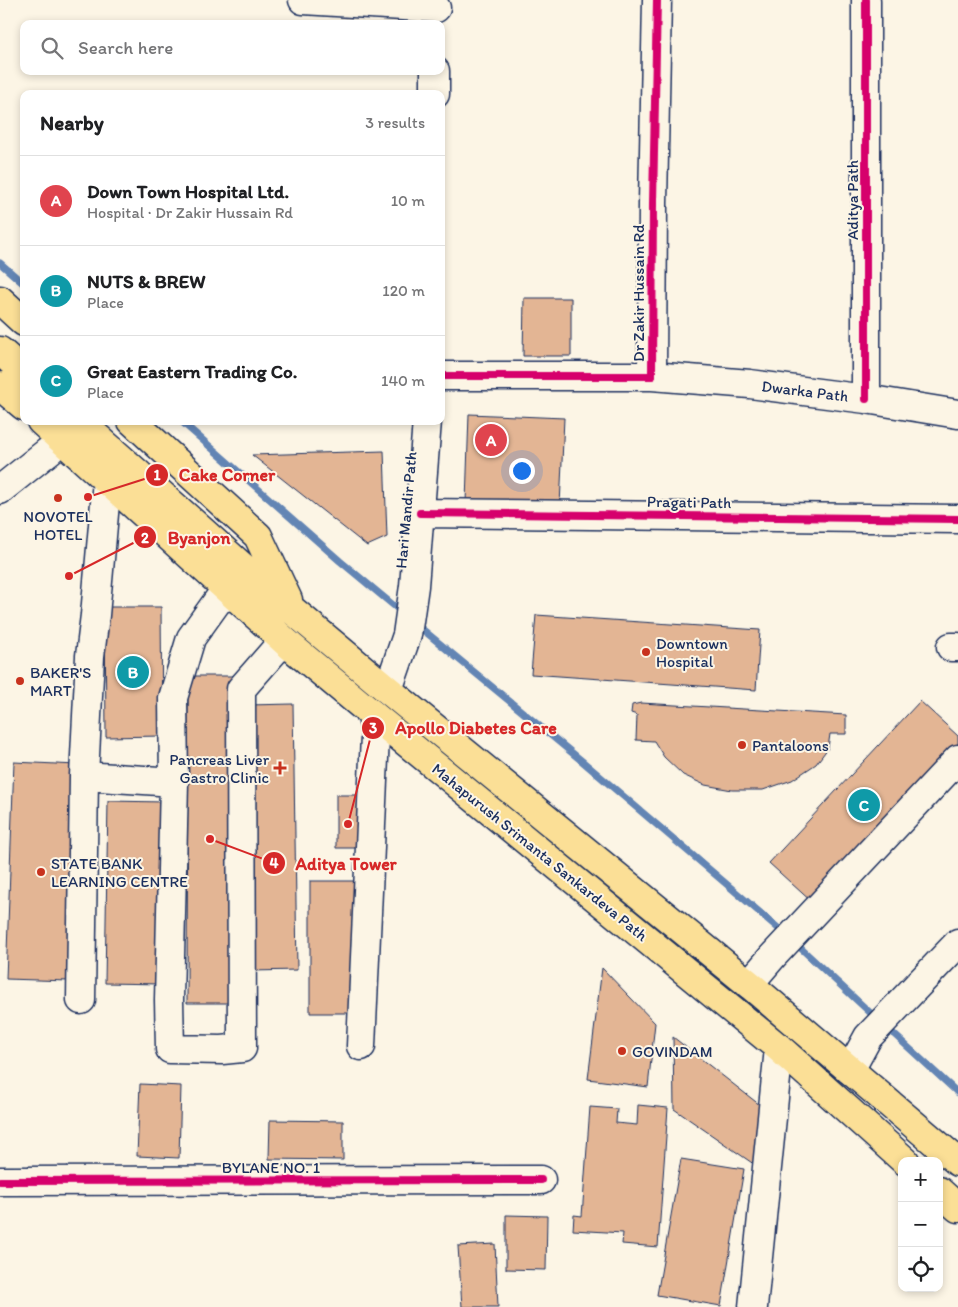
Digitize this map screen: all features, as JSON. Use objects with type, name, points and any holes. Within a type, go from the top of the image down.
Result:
[{"type":"main road","points":[[0,300],[20,318]]},
{"type":"main road","points":[[0,351],[20,368]]},
{"type":"main road","points":[[0,386],[20,403]]},
{"type":"main road","name":"Mahapurush Srimanta Sankardeva Path","points":[[136,425],[258,536],[282,601],[388,690],[749,984],[958,1162]]},
{"type":"main road","points":[[60,427],[282,601]]},
{"type":"main road","name":"Mahapurush Srimanta Sankardeva Path","points":[[60,427],[107,480],[288,644],[779,1048],[902,1157]]},
{"type":"main road","points":[[943,1195],[958,1208]]},
{"type":"street","points":[[303,0],[436,11]]},
{"type":"street","name":"Dr Zakir Hussain Rd","points":[[445,376],[652,376],[657,0]]},
{"type":"street","name":"Aditya Path","points":[[866,0],[866,399]]},
{"type":"street","points":[[435,90],[436,75]]},
{"type":"street","name":"Dwarka Path","points":[[652,376],[750,384],[866,399],[958,414]]},
{"type":"street","name":"Hari Mandir Path","points":[[388,690],[407,635],[412,601],[427,425]]},
{"type":"street","points":[[0,499],[0,490],[50,450],[60,427]]},
{"type":"street","points":[[82,1000],[84,776],[90,656],[107,480]]},
{"type":"street","name":"Pragati Path","points":[[420,513],[958,519]]},
{"type":"street","points":[[233,595],[219,599],[191,638],[172,698],[174,782],[170,1049],[222,1050],[242,1048],[241,689],[276,649],[288,644]]},
{"type":"street","points":[[361,1046],[375,736],[372,714]]},
{"type":"street","points":[[749,984],[958,759]]},
{"type":"street","points":[[84,776],[174,782]]},
{"type":"street","points":[[850,1070],[870,1034],[958,943]]},
{"type":"street","points":[[753,1307],[779,1048]]},
{"type":"street","name":"BYLANE NO. 1","points":[[0,1182],[541,1180]]},
{"type":"building","points":[[524,298],[571,298],[571,356],[523,356]]},
{"type":"building","points":[[469,414],[564,418],[560,506],[466,502]]},
{"type":"building","points":[[384,451],[387,537],[367,546],[252,455]]},
{"type":"building","points":[[105,607],[161,607],[162,736],[106,737]]},
{"type":"building","name":"Downtown Hospital","points":[[536,615],[760,630],[756,690],[531,674]]},
{"type":"building","points":[[188,676],[233,676],[231,1003],[187,1003]]},
{"type":"building","points":[[920,701],[958,736],[958,747],[813,903],[769,863]]},
{"type":"building","name":"Pantaloons","points":[[641,703],[846,715],[846,734],[830,734],[828,748],[816,764],[792,780],[763,790],[732,790],[705,785],[683,775],[664,757],[654,741],[636,740],[637,715],[631,713],[632,705]]},
{"type":"building","points":[[293,704],[297,970],[253,971],[248,705]]},
{"type":"building","name":"STATE BANK LEARNING CENTRE","points":[[14,762],[77,765],[69,981],[6,979]]},
{"type":"building","points":[[336,795],[363,795],[363,848],[336,848]]},
{"type":"building","points":[[108,801],[164,802],[161,984],[105,983]]},
{"type":"building","points":[[310,881],[354,881],[354,1013],[310,1013]]},
{"type":"building","name":"GOVINDAM","points":[[602,968],[655,1023],[648,1087],[588,1079]]},
{"type":"building","points":[[673,1037],[765,1109],[758,1167],[674,1109]]},
{"type":"building","points":[[140,1084],[181,1086],[179,1158],[137,1156]]},
{"type":"building","points":[[638,1105],[668,1108],[658,1247],[622,1244],[623,1233],[573,1230],[574,1215],[582,1216],[590,1107],[617,1109],[616,1123],[637,1125]]},
{"type":"building","points":[[270,1120],[343,1121],[343,1160],[269,1159]]},
{"type":"building","points":[[681,1159],[744,1169],[721,1306],[657,1295]]},
{"type":"building","points":[[506,1215],[547,1216],[546,1270],[506,1269]]},
{"type":"building","points":[[495,1244],[498,1307],[462,1307],[458,1246]]},
{"type":"waterway","points":[[0,263],[20,280]]},
{"type":"waterway","points":[[186,425],[340,561],[404,614]]},
{"type":"waterway","points":[[416,624],[582,761],[785,934]]},
{"type":"waterway","points":[[793,941],[877,1019]]},
{"type":"waterway","points":[[885,1026],[958,1093]]},
{"type":"cycle path","points":[[445,376],[652,376],[657,0]]},
{"type":"cycle path","points":[[866,0],[866,399]]},
{"type":"cycle path","points":[[420,513],[958,519]]},
{"type":"cycle path","points":[[0,1181],[541,1180]]},
{"type":"place","name":"Down Town Hospital Ltd.","points":[[491,440]]},
{"type":"place","name":"Cake Corner","points":[[88,497]]},
{"type":"place","name":"NOVOTEL HOTEL","points":[[58,498]]},
{"type":"place","name":"Byanjon","points":[[69,576]]},
{"type":"place","name":"Downtown Hospital","points":[[646,652]]},
{"type":"place","name":"NUTS & BREW","points":[[133,672]]},
{"type":"place","name":"BAKER'S MART","points":[[20,681]]},
{"type":"place","name":"Pantaloons","points":[[742,745]]},
{"type":"place","name":"Pancreas Liver Gastro Clinic","points":[[280,768]]},
{"type":"place","name":"Great Eastern Trading Co.","points":[[864,805]]},
{"type":"place","name":"Apollo Diabetes Care","points":[[348,824]]},
{"type":"place","name":"Aditya Tower","points":[[210,839]]},
{"type":"place","name":"STATE BANK LEARNING CENTRE","points":[[41,872]]},
{"type":"place","name":"GOVINDAM","points":[[622,1051]]}]
